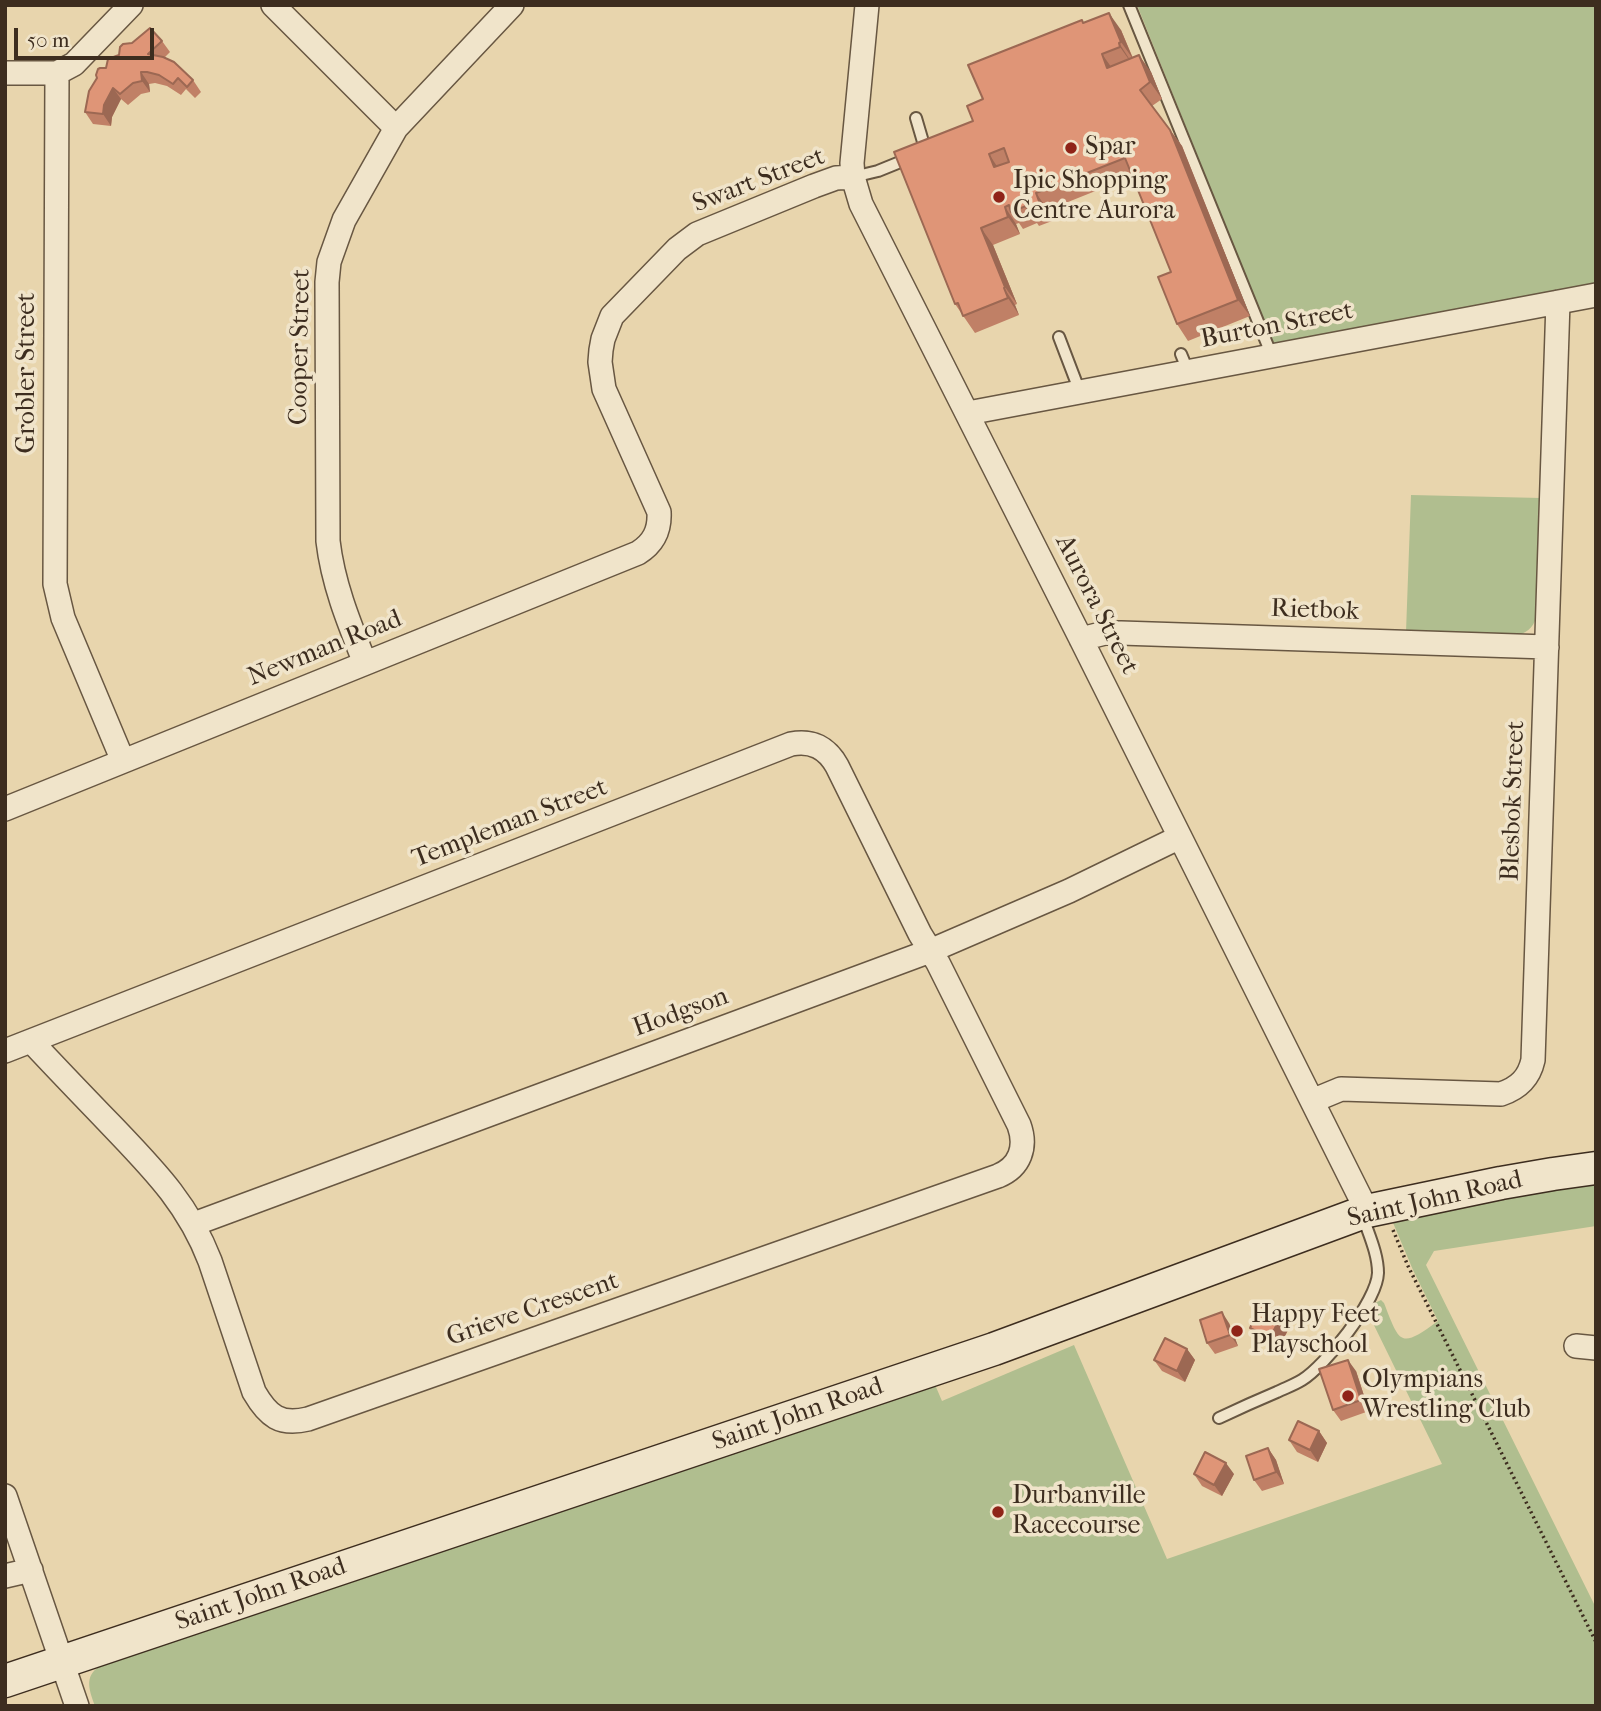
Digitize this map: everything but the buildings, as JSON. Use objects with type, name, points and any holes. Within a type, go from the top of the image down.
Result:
[{"type":"main road","name":"Saint John Road","points":[[5,1681],[994,1349],[1371,1211],[1501,1183],[1596,1168]]},
{"type":"street","points":[[5,73],[57,73],[74,64],[131,5]]},
{"type":"street","points":[[274,5],[396,128]]},
{"type":"street","name":"Cooper Street","points":[[365,663],[342,605],[330,561],[328,541],[329,262],[344,220],[396,128],[513,5]]},
{"type":"street","name":"Aurora Street","points":[[867,5],[852,150],[856,192],[1312,1101],[1371,1211]]},
{"type":"street","name":"Grobler Street","points":[[57,73],[55,584],[63,618],[123,761]]},
{"type":"street","name":"Swart Street","points":[[657,531],[659,522],[656,503],[604,389],[601,350],[612,316],[677,249],[697,234],[814,186],[836,178],[853,177]]},
{"type":"street","name":"Burton Street","points":[[968,413],[1080,392],[1185,363],[1272,356],[1596,295]]},
{"type":"street","name":"Blesbok Street","points":[[1312,1101],[1341,1089],[1501,1094],[1517,1087],[1528,1075],[1533,1060],[1558,302]]},
{"type":"street","name":"Newman Road","points":[[5,809],[638,553],[650,544],[657,531]]},
{"type":"street","name":"Rietbok","points":[[1081,639],[1121,633],[1547,647]]},
{"type":"street","name":"Templeman Street","points":[[5,1051],[799,743],[814,744],[833,759],[930,951]]},
{"type":"street","name":"Hodgson","points":[[194,1224],[930,951],[1069,891],[1180,836]]},
{"type":"street","name":"Grieve Crescent","points":[[31,1041],[146,1162],[178,1200],[194,1224],[210,1261],[254,1392],[270,1414],[280,1420],[294,1423],[1006,1173],[1017,1162],[1023,1144],[1022,1135],[930,951]]},
{"type":"street","points":[[5,1496],[77,1706]]},
{"type":"street","points":[[5,1576],[31,1570]]},
{"type":"lane","points":[[1129,5],[1272,356]]},
{"type":"lane","points":[[853,177],[878,171],[926,152],[916,118]]},
{"type":"lane","points":[[1059,337],[1080,392]]},
{"type":"lane","points":[[1219,1418],[1303,1380],[1350,1330],[1377,1284],[1371,1211]]},
{"type":"path","points":[[1371,1211],[1408,1266],[1596,1642]]},
{"type":"green space","points":[[1137,5],[1596,5],[1596,284],[1273,344]]},
{"type":"green space","points":[[1411,495],[1541,498],[1537,614],[1528,630],[1518,635],[1406,632]]},
{"type":"green space","points":[[1596,1180],[1596,1226],[1434,1251],[1426,1265],[1596,1608],[1596,1706],[95,1706],[89,1682],[93,1673],[103,1664],[933,1380],[942,1401],[1074,1345],[1167,1559],[1442,1464],[1368,1313],[1373,1304],[1381,1300],[1398,1334],[1403,1338],[1416,1336],[1438,1321],[1391,1218]]},
{"type":"place","name":"Spar","points":[[1071,148]]},
{"type":"place","name":"Ipic Shopping Centre Aurora","points":[[999,197]]},
{"type":"place","name":"Happy Feet Playschool","points":[[1237,1331]]},
{"type":"place","name":"Olympians Wrestling Club","points":[[1348,1396]]},
{"type":"place","name":"Durbanville Racecourse","points":[[998,1512]]}]
